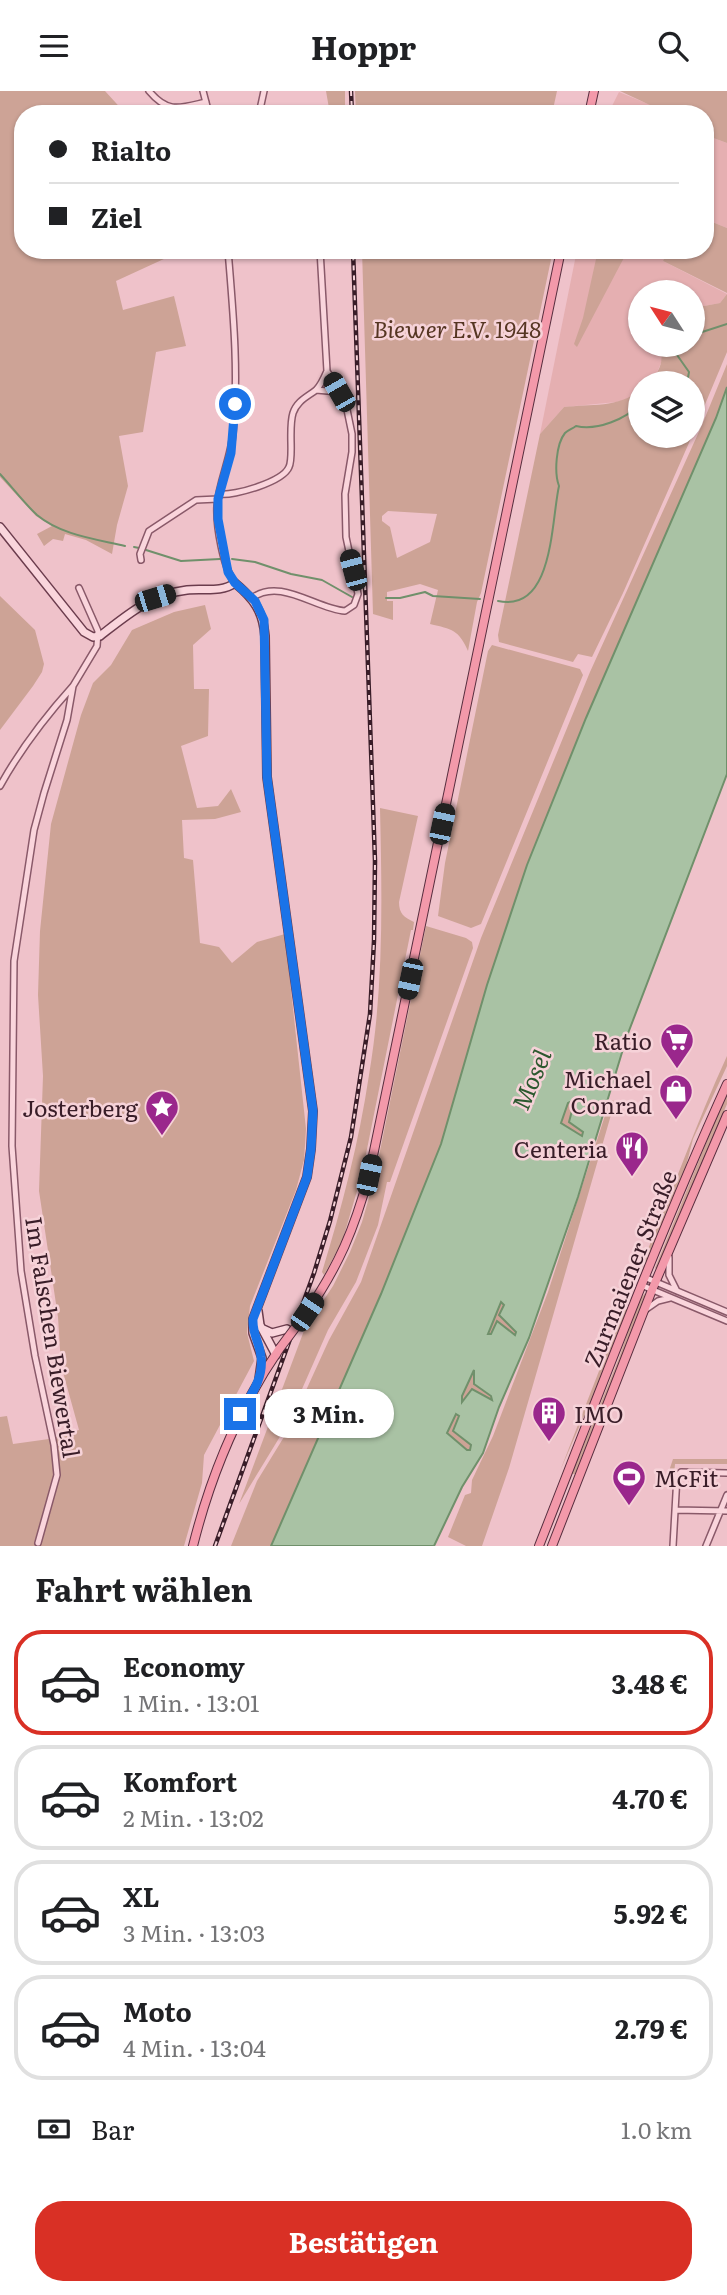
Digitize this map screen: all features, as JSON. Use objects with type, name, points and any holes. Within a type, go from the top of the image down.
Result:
[{"type":"main road","points":[[193,1546],[225,1445],[259,1381],[343,1255],[369,1175],[559,259]]},
{"type":"main road","name":"Zurmaiener Straße","points":[[539,1546],[619,1346],[642,1281],[727,1084]]},
{"type":"main road","name":"Zurmaiener Straße","points":[[552,1546],[669,1249],[727,1115]]},
{"type":"street","points":[[149,91],[163,105]]},
{"type":"street","points":[[203,91],[207,105]]},
{"type":"street","points":[[188,105],[206,102]]},
{"type":"street","points":[[229,259],[235,391],[231,453],[219,497],[218,519],[225,563],[230,576],[252,598],[264,620],[267,777],[313,1111],[307,1177],[253,1319],[253,1330],[262,1358],[259,1381]]},
{"type":"street","points":[[252,598],[263,591],[274,591],[339,610],[350,609],[357,601],[345,520],[345,494],[352,434],[345,400],[327,371],[321,259]]},
{"type":"street","points":[[141,557],[149,531],[187,505],[203,498],[234,494],[265,484],[288,471],[289,439],[294,412],[299,403],[316,390],[327,371]]},
{"type":"street","points":[[316,390],[339,392]]},
{"type":"street","points":[[0,527],[85,632],[96,637]]},
{"type":"street","points":[[96,637],[138,606],[155,598],[187,590],[226,588],[235,583]]},
{"type":"street","points":[[0,786],[13,763],[73,686],[97,646],[98,631],[79,588]]},
{"type":"street","name":"Im Falschen Biewertal","points":[[37,1543],[57,1475],[54,1445],[21,1271],[12,1146],[13,977],[34,830],[67,720],[73,686]]},
{"type":"street","points":[[669,1249],[668,1268],[677,1291]]},
{"type":"street","points":[[642,1281],[677,1291],[727,1312]]},
{"type":"street","points":[[654,1286],[670,1297],[727,1321]]},
{"type":"street","points":[[644,1311],[658,1301],[670,1297]]},
{"type":"street","points":[[258,1307],[261,1328],[278,1352]]},
{"type":"street","points":[[261,1328],[272,1333],[287,1329]]},
{"type":"street","points":[[258,1348],[278,1352]]},
{"type":"street","points":[[673,1546],[679,1474],[727,1473]]},
{"type":"street","points":[[706,1546],[724,1511],[727,1495]]},
{"type":"street","points":[[675,1510],[724,1511]]},
{"type":"shaded area","points":[[619,92],[651,105],[612,105]]},
{"type":"shaded area","points":[[714,138],[727,143],[727,228],[714,223]]},
{"type":"shaded area","points":[[575,259],[664,259],[663,261],[700,280],[628,280],[628,357],[663,357],[658,371],[628,371],[628,399],[564,407],[540,434]]},
{"type":"shaded area","points":[[705,283],[727,294],[720,303],[705,306]]},
{"type":"green space","points":[[0,91],[105,91],[118,105],[14,105],[14,259],[164,259],[116,281],[123,310],[174,296],[186,346],[156,352],[143,432],[119,436],[128,486],[112,554],[86,540],[65,534],[63,541],[53,539],[44,546],[37,534],[52,526],[36,516],[0,477]]},
{"type":"green space","points":[[326,91],[345,91],[345,105],[328,105]]},
{"type":"green space","points":[[355,91],[557,91],[554,105],[356,105]]},
{"type":"green space","points":[[620,91],[727,91],[727,143],[714,138],[714,105],[650,105]]},
{"type":"green space","points":[[714,223],[727,228],[727,293],[663,261],[714,259]]},
{"type":"green space","name":"Biewer E.V. 1948","points":[[362,259],[551,259],[468,651],[454,631],[430,624],[438,590],[420,584],[387,592],[387,601],[393,601],[393,620],[373,614]],"holes":[[[388,511],[437,514],[430,542],[397,558],[390,527],[382,521],[382,516]]]},
{"type":"green space","points":[[596,259],[623,259],[577,347],[574,344],[583,318]]},
{"type":"green space","points":[[727,294],[727,352],[705,404],[705,371],[657,371],[661,357],[705,357],[705,306],[720,303]]},
{"type":"green space","points":[[727,364],[727,387],[705,443],[705,418]]},
{"type":"green space","points":[[628,398],[628,448],[687,448],[592,657],[578,654],[573,662],[499,642],[498,635],[540,434],[564,407]]},
{"type":"green space","points":[[692,448],[703,448],[586,718],[527,865],[487,985],[441,1144],[381,1294],[271,1546],[231,1546],[257,1481],[287,1432],[329,1340],[361,1282],[481,938],[590,672]]},
{"type":"green space","points":[[0,596],[35,630],[44,664],[33,686],[0,730]]},
{"type":"green space","points":[[205,605],[211,629],[193,645],[194,689],[209,689],[208,736],[181,746],[197,808],[218,806],[231,789],[241,812],[215,819],[182,820],[184,858],[193,860],[200,943],[219,947],[232,963],[257,942],[285,934],[306,1129],[304,1160],[296,1190],[250,1306],[247,1333],[254,1361],[204,1455],[202,1483],[184,1546],[0,1546],[0,1417],[7,1416],[13,1444],[49,1439],[79,1430],[61,1365],[58,1317],[39,1191],[43,1076],[38,995],[40,931],[51,824],[81,715],[93,683],[111,665],[132,630],[174,612]]},
{"type":"green space","points":[[492,645],[580,669],[583,675],[481,924],[471,928],[438,916],[445,863],[488,651]]},
{"type":"green space","points":[[380,808],[418,816],[399,902],[403,915],[414,922],[362,1174],[342,1242],[324,1275],[322,1272],[355,1150],[374,1042],[381,942]]},
{"type":"green space","points":[[426,926],[466,938],[472,942],[473,948],[390,1182],[387,1182],[378,1225],[356,1282],[328,1330],[284,1430],[239,1504],[305,1328],[333,1286],[362,1222],[374,1180]]},
{"type":"green space","points":[[727,1056],[727,1066],[693,1139],[686,1166],[645,1264],[643,1261]]},
{"type":"green space","points":[[727,1092],[727,1104],[658,1270],[655,1268]]},
{"type":"green space","points":[[610,1100],[615,1101],[509,1468],[482,1546],[466,1546],[448,1537],[465,1495],[471,1493],[472,1480],[493,1436],[548,1292]]},
{"type":"green space","points":[[571,1101],[574,1103],[569,1122],[583,1132],[582,1136],[560,1123]]},
{"type":"green space","points":[[646,1292],[642,1309],[575,1474],[572,1474],[619,1358],[638,1302]]},
{"type":"green space","points":[[501,1302],[504,1304],[501,1318],[516,1332],[515,1335],[497,1322],[491,1334],[488,1334]]},
{"type":"green space","points":[[627,1308],[590,1409],[583,1418],[560,1471],[622,1312]]},
{"type":"green space","points":[[474,1370],[474,1381],[492,1396],[492,1400],[472,1389],[462,1402],[462,1396]]},
{"type":"green space","points":[[456,1414],[459,1416],[455,1426],[456,1434],[471,1445],[470,1450],[447,1433]]},
{"type":"green space","points":[[673,1459],[727,1459],[727,1464],[675,1464],[674,1475],[668,1474]]},
{"type":"water","name":"Mosel","points":[[727,387],[727,774],[627,1036],[578,1197],[529,1338],[499,1407],[483,1453],[462,1487],[434,1546],[271,1546],[381,1294],[441,1144],[487,985],[527,865],[586,718]],"holes":[[[568,1103],[574,1103],[569,1122],[583,1132],[582,1136],[561,1123]],[[501,1302],[504,1305],[499,1315],[516,1332],[515,1335],[497,1321],[491,1334],[488,1334]],[[474,1370],[474,1384],[491,1396],[492,1400],[472,1389],[462,1402],[462,1396]],[[456,1414],[459,1416],[453,1431],[471,1445],[470,1450],[447,1433]]]},
{"type":"waterway","points":[[705,331],[727,324]]},
{"type":"waterway","points":[[678,357],[688,371]]},
{"type":"waterway","points":[[498,601],[516,601],[530,593],[540,579],[551,541],[559,486],[557,459],[565,433],[576,426],[593,427],[611,423],[628,413]]},
{"type":"waterway","points":[[0,474],[46,522],[79,535],[125,546]]},
{"type":"waterway","points":[[134,547],[139,548]]},
{"type":"waterway","points":[[146,550],[181,561],[220,559]]},
{"type":"waterway","points":[[232,559],[255,562],[291,574],[322,580],[352,597]]},
{"type":"waterway","points":[[386,598],[400,598],[425,592],[433,596],[480,599]]},
{"type":"railway","points":[[351,91],[352,105]]},
{"type":"railway","points":[[215,1546],[314,1273],[330,1221],[351,1137],[370,1014],[375,861],[353,259]]},
{"type":"place","name":"Ratio","points":[[677,1070]]},
{"type":"place","name":"Michael Conrad","points":[[676,1121]]},
{"type":"place","name":"Josterberg","points":[[162,1137]]},
{"type":"place","name":"Centeria","points":[[632,1178]]},
{"type":"place","name":"IMO","points":[[549,1443]]},
{"type":"place","name":"McFit","points":[[629,1507]]},
{"type":"route","points":[[235,404],[231,453],[218,499],[218,519],[228,572],[235,583],[255,601],[264,620],[267,777],[313,1111],[307,1177],[253,1319],[253,1333],[262,1358],[259,1381],[240,1414]]}]
